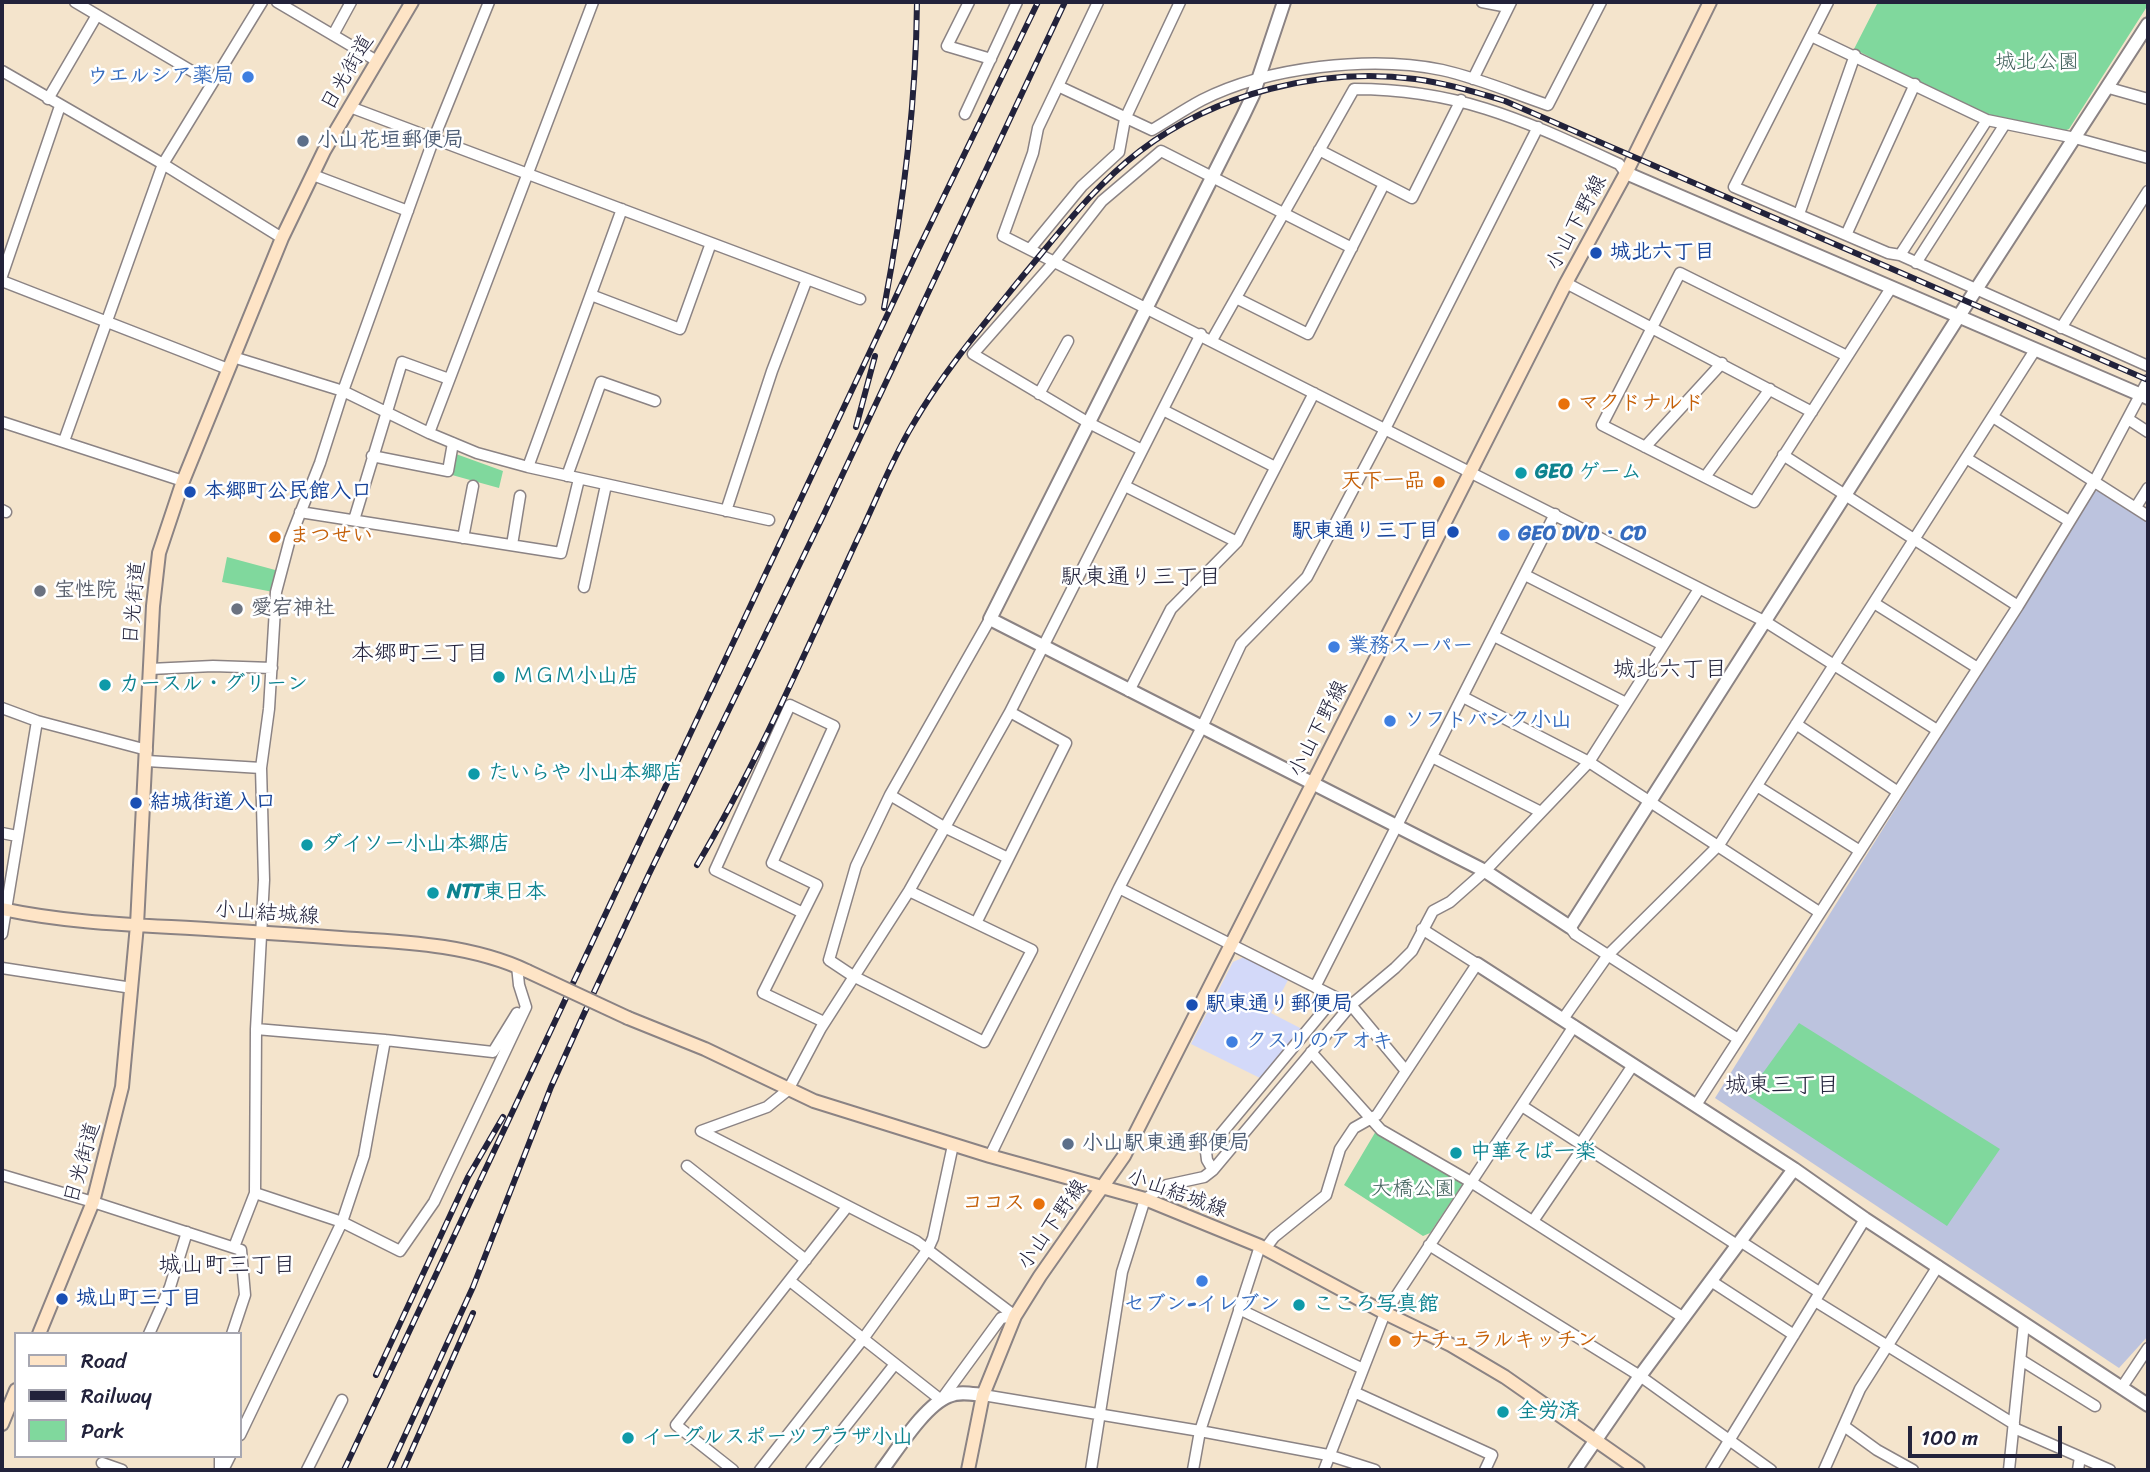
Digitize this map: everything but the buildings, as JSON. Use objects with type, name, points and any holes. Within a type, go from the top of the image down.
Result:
[{"type":"main road","name":"日光街道","points":[[40,1332],[93,1202],[122,1087],[137,925],[149,669],[159,552],[183,481],[282,238],[350,107],[412,2]]},
{"type":"main road","name":"小山下野線","points":[[968,1470],[983,1395],[1015,1316],[1124,1156],[1566,283],[1626,173],[1710,2]]},
{"type":"main road","name":"小山結城線","points":[[4,910],[74,922],[260,932],[477,952],[522,969],[628,1018],[705,1049],[788,1090],[844,1112],[990,1157],[1145,1199],[1263,1248],[1451,1345],[1505,1377],[1638,1470]]},
{"type":"main road","points":[[2,1424],[14,1395]]},
{"type":"street","points":[[75,2],[212,83]]},
{"type":"street","points":[[64,441],[163,164],[262,2]]},
{"type":"street","points":[[277,2],[377,61]]},
{"type":"street","points":[[333,35],[351,2]]},
{"type":"street","points":[[234,1247],[255,1193],[256,1029],[264,880],[261,768],[269,709],[276,592],[289,539],[320,463],[343,391],[434,138],[489,2]]},
{"type":"street","points":[[429,433],[593,2]]},
{"type":"street","points":[[969,2],[947,46],[990,59]]},
{"type":"street","points":[[965,114],[1017,2]]},
{"type":"street","points":[[1098,2],[1038,128],[1033,153],[1003,236],[1202,334],[1766,622],[1937,730]]},
{"type":"street","points":[[1030,249],[1082,186],[1119,152],[1125,119],[1180,2]]},
{"type":"street","points":[[909,891],[1032,950],[984,1042],[853,976],[829,960],[856,866],[890,795],[990,619],[1213,178],[1258,79],[1284,2]]},
{"type":"street","points":[[1473,79],[1509,4],[1482,2]]},
{"type":"street","points":[[1058,86],[1152,130],[1203,100],[1258,79],[1312,68],[1364,63],[1412,65],[1473,79],[1548,105],[1601,2]]},
{"type":"street","points":[[1828,2],[1734,187],[1888,253],[1900,255],[2148,366]]},
{"type":"street","points":[[48,99],[97,15]]},
{"type":"street","points":[[1570,927],[2148,24]]},
{"type":"street","points":[[1811,36],[1987,120],[2075,138],[2148,158]]},
{"type":"street","points":[[1799,214],[1855,55]]},
{"type":"street","points":[[2,71],[163,164],[282,238]]},
{"type":"street","points":[[1846,235],[1915,85]]},
{"type":"street","points":[[2109,88],[2148,99]]},
{"type":"street","points":[[1212,340],[1353,89],[1408,90],[1461,100],[1538,127],[1619,164],[1626,173],[1958,318],[2145,396]]},
{"type":"street","points":[[1319,150],[1412,198],[1461,100]]},
{"type":"street","points":[[2,276],[60,106]]},
{"type":"street","points":[[350,107],[860,299]]},
{"type":"street","points":[[1900,255],[1987,120]]},
{"type":"street","points":[[1916,263],[2005,124]]},
{"type":"street","points":[[990,1157],[1119,888],[1202,727],[1241,644],[1307,577],[1538,127]]},
{"type":"street","points":[[1142,450],[1088,423],[972,354],[1054,262],[1102,201],[1161,151],[1352,248]]},
{"type":"street","points":[[313,175],[408,211]]},
{"type":"street","points":[[1236,298],[1308,334],[1384,184]]},
{"type":"street","points":[[2061,328],[2148,191]]},
{"type":"street","points":[[528,467],[622,209]]},
{"type":"street","points":[[591,295],[680,329],[711,243]]},
{"type":"street","points":[[1847,356],[1680,273],[1602,425],[1754,502],[1891,289]]},
{"type":"street","points":[[726,511],[772,371],[807,279]]},
{"type":"street","points":[[2,281],[228,369]]},
{"type":"street","points":[[1566,283],[1812,412]]},
{"type":"street","points":[[1015,1316],[928,1249],[701,1131],[767,1107],[788,1090],[824,1022],[909,891],[1010,712],[1202,334]]},
{"type":"street","points":[[1039,394],[1068,341]]},
{"type":"street","points":[[1324,1470],[1385,1313],[1522,1106],[1608,955],[1719,845],[2035,350]]},
{"type":"street","points":[[233,356],[343,391],[477,453],[579,479],[769,520]]},
{"type":"street","points":[[354,520],[402,362],[449,379]]},
{"type":"street","points":[[1645,447],[1722,363]]},
{"type":"street","points":[[1696,1105],[1976,667],[2018,606],[2095,480],[2128,419],[2145,396],[2148,380]]},
{"type":"street","points":[[567,476],[601,382],[655,401]]},
{"type":"street","points":[[1705,477],[1770,389]]},
{"type":"street","points":[[1129,691],[1171,609],[1237,542],[1314,393]]},
{"type":"street","points":[[1163,410],[1275,467]]},
{"type":"street","points":[[1993,417],[2148,516]]},
{"type":"street","points":[[2128,419],[2148,432]]},
{"type":"street","points":[[2,422],[183,481]]},
{"type":"street","points":[[372,456],[447,471],[453,443]]},
{"type":"street","points":[[1783,455],[2018,606]]},
{"type":"street","points":[[1966,457],[2069,522]]},
{"type":"street","points":[[300,512],[561,553],[579,479]]},
{"type":"street","points":[[584,587],[606,485]]},
{"type":"street","points":[[463,538],[473,486]]},
{"type":"street","points":[[1125,486],[1237,542]]},
{"type":"street","points":[[2136,508],[2148,488]]},
{"type":"street","points":[[512,545],[520,496]]},
{"type":"street","points":[[1315,987],[1555,514]]},
{"type":"street","points":[[1525,575],[1664,645]]},
{"type":"street","points":[[1091,1470],[1122,1272],[1145,1199],[1167,1185],[1204,1177],[1213,1170],[1351,1005],[1412,951],[1433,911],[1450,902],[1485,870],[1588,762],[1699,589]]},
{"type":"street","points":[[1874,603],[1976,667]]},
{"type":"street","points":[[990,619],[1485,870],[1570,927],[1575,934],[1738,1039]]},
{"type":"street","points":[[1493,636],[1626,703]]},
{"type":"street","points":[[149,669],[213,666],[272,668]]},
{"type":"street","points":[[1463,697],[1588,762],[1819,912]]},
{"type":"street","points":[[803,913],[715,870],[790,705],[834,726],[772,863],[817,885],[764,993],[824,1022]]},
{"type":"street","points":[[2,708],[147,756],[261,768]]},
{"type":"street","points":[[976,923],[1066,743],[1010,712]]},
{"type":"street","points":[[2,934],[37,720]]},
{"type":"street","points":[[1796,724],[1898,792]]},
{"type":"street","points":[[1432,757],[1541,812]]},
{"type":"street","points":[[1757,786],[1860,851]]},
{"type":"street","points":[[890,795],[944,827],[1008,858]]},
{"type":"street","points":[[2,833],[18,836]]},
{"type":"street","points":[[1119,888],[1351,1005],[1406,1071]]},
{"type":"street","points":[[1422,929],[1794,1168],[1864,1219],[2148,1405]]},
{"type":"street","points":[[1193,1470],[1200,1431],[1263,1248],[1326,1195],[1340,1149],[1354,1128],[1377,1115],[1477,964]]},
{"type":"street","points":[[2,968],[132,988]]},
{"type":"street","points":[[255,1193],[342,1222],[400,1251],[434,1202],[526,1007],[519,985],[522,969]]},
{"type":"street","points":[[1213,1170],[1206,1152],[1335,997]]},
{"type":"street","points":[[256,1029],[493,1052],[519,1010],[526,1007]]},
{"type":"street","points":[[242,1431],[342,1222],[364,1156],[385,1040]]},
{"type":"street","points":[[1294,1045],[1308,1055],[1381,1130],[1471,1182],[1684,1318]]},
{"type":"street","points":[[1533,1221],[1633,1065]]},
{"type":"street","points":[[1522,1106],[1739,1243],[2014,1426],[2110,1470]]},
{"type":"street","points":[[760,1470],[863,1339],[928,1249],[933,1238],[953,1145]]},
{"type":"street","points":[[687,1166],[806,1260]]},
{"type":"street","points":[[1575,1470],[1640,1376],[1794,1168]]},
{"type":"street","points":[[2,1175],[241,1250],[245,1295],[233,1332]]},
{"type":"street","points":[[733,1470],[676,1426],[847,1207]]},
{"type":"street","points":[[1711,1470],[1864,1219]]},
{"type":"street","points":[[150,1332],[170,1287],[187,1232]]},
{"type":"street","points":[[1429,1245],[1640,1376],[1771,1470]]},
{"type":"street","points":[[1824,1470],[1860,1389],[1938,1266]]},
{"type":"street","points":[[790,1281],[941,1400]]},
{"type":"street","points":[[1711,1282],[1794,1335]]},
{"type":"street","points":[[1240,1309],[1363,1369]]},
{"type":"street","points":[[882,1470],[941,1400],[1001,1318],[1015,1316]]},
{"type":"street","points":[[2009,1470],[2024,1323]]},
{"type":"street","points":[[2122,1387],[2148,1348]]},
{"type":"street","points":[[2021,1360],[2095,1406]]},
{"type":"street","points":[[811,1470],[895,1364]]},
{"type":"street","points":[[1354,1392],[1492,1455],[1485,1470]]},
{"type":"street","points":[[941,1400],[951,1394],[983,1395],[1100,1413],[1328,1455],[1375,1470]]},
{"type":"street","points":[[307,1470],[342,1400]]},
{"type":"street","points":[[1844,1426],[1877,1450],[1913,1470]]},
{"type":"street","points":[[2078,1470],[2080,1457]]},
{"type":"street","points":[[102,1463],[122,1470]]},
{"type":"shaded area","points":[[2101,490],[2148,521],[2148,1336],[2119,1368],[1715,1098],[2093,492]]},
{"type":"shaded area","points":[[1244,957],[1288,980],[1271,1013],[1302,1029],[1262,1079],[1191,1044],[1233,962]]},
{"type":"green space","name":"城北公園","points":[[1878,2],[2148,2],[2148,5],[2069,129],[2064,131],[1999,118],[1970,108],[1854,49]]},
{"type":"green space","points":[[456,454],[503,471],[499,488],[452,475]]},
{"type":"green space","points":[[227,557],[279,571],[273,592],[222,582]]},
{"type":"green space","points":[[1799,1023],[2000,1149],[1947,1226],[1747,1095]]},
{"type":"green space","name":"大橋公園","points":[[1376,1131],[1460,1179],[1462,1185],[1430,1233],[1423,1236],[1344,1185]]},
{"type":"railway","points":[[884,308],[907,156],[917,2]]},
{"type":"railway","points":[[344,1470],[915,256],[1038,2]]},
{"type":"railway","points":[[389,1470],[473,1287],[551,1087],[582,1018],[823,516],[1065,2]]},
{"type":"railway","points":[[697,865],[762,744],[897,453],[937,387],[1022,277],[1107,179],[1140,151],[1170,131],[1236,100],[1307,81],[1379,76],[1438,83],[1505,101],[2148,380]]},
{"type":"railway","points":[[856,427],[875,356]]},
{"type":"railway","points":[[376,1375],[468,1177],[503,1117]]},
{"type":"railway","points":[[403,1470],[473,1313]]},
{"type":"place","name":"ウエルシア薬局","points":[[248,77]]},
{"type":"place","name":"小山花垣郵便局","points":[[303,141]]},
{"type":"place","name":"城北六丁目","points":[[1596,253]]},
{"type":"place","name":"マクドナルド","points":[[1564,404]]},
{"type":"place","name":"GEO ゲーム","points":[[1521,473]]},
{"type":"place","name":"天下一品","points":[[1439,482]]},
{"type":"place","name":"本郷町公民館入口","points":[[190,492]]},
{"type":"place","name":"駅東通り三丁目","points":[[1453,532]]},
{"type":"place","name":"GEO DVD・CD","points":[[1504,535]]},
{"type":"place","name":"まつせい","points":[[275,537]]},
{"type":"place","name":"宝性院","points":[[40,591]]},
{"type":"place","name":"愛宕神社","points":[[237,609]]},
{"type":"place","name":"業務スーパー","points":[[1334,647]]},
{"type":"place","name":"ＭＧＭ小山店","points":[[499,677]]},
{"type":"place","name":"カースル・グリーン","points":[[105,685]]},
{"type":"place","name":"ソフトバンク小山","points":[[1390,721]]},
{"type":"place","name":"たいらや 小山本郷店","points":[[474,774]]},
{"type":"place","name":"結城街道入口","points":[[136,803]]},
{"type":"place","name":"ダイソー小山本郷店","points":[[307,845]]},
{"type":"place","name":"NTT東日本","points":[[433,893]]},
{"type":"place","name":"駅東通り郵便局","points":[[1192,1005]]},
{"type":"place","name":"クスリのアオキ","points":[[1232,1042]]},
{"type":"place","name":"小山駅東通郵便局","points":[[1068,1144]]},
{"type":"place","name":"中華そば一楽","points":[[1456,1153]]},
{"type":"place","name":"ココス","points":[[1039,1204]]},
{"type":"place","name":"セブン-イレブン","points":[[1202,1281]]},
{"type":"place","name":"城山町三丁目","points":[[62,1299]]},
{"type":"place","name":"こころ写真館","points":[[1299,1305]]},
{"type":"place","name":"ナチュラルキッチン","points":[[1395,1341]]},
{"type":"place","name":"全労済","points":[[1503,1412]]},
{"type":"place","name":"イーグルスポーツプラザ小山","points":[[628,1438]]},
{"type":"district","name":"駅東通り三丁目","points":[[1141,578]]},
{"type":"district","name":"本郷町三丁目","points":[[420,654]]},
{"type":"district","name":"城北六丁目","points":[[1670,670]]},
{"type":"district","name":"城東三丁目","points":[[1782,1086]]},
{"type":"district","name":"城山町三丁目","points":[[227,1266]]}]
